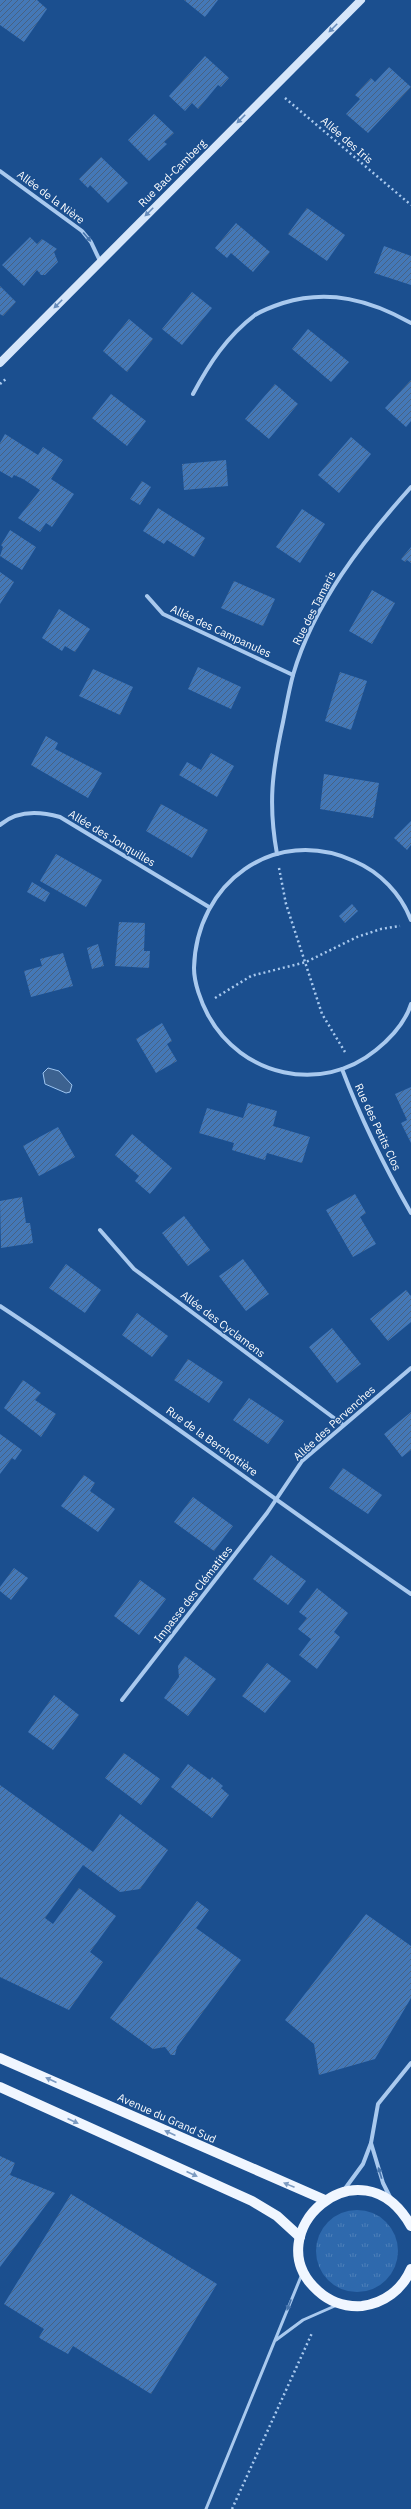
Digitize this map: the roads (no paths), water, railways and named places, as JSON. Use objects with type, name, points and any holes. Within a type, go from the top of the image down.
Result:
[{"type":"main road","name":"Avenue du Grand Sud","points":[[0,2058],[325,2200]]},
{"type":"main road","points":[[0,2087],[252,2201],[277,2216],[300,2237]]},
{"type":"main road","points":[[410,2274],[398,2289],[386,2299],[371,2305],[355,2306],[339,2304],[325,2297],[313,2286],[304,2271],[299,2254],[300,2237],[305,2222],[325,2200],[342,2192],[361,2190],[377,2194],[392,2201],[403,2212],[411,2226]]},
{"type":"street","name":"Rue Bad-Camberg","points":[[0,363],[360,0]]},
{"type":"street","name":"Allée de la Nière","points":[[0,171],[82,231],[91,242],[100,261]]},
{"type":"street","points":[[194,394],[214,358],[227,342],[256,314],[275,306],[312,297],[328,296],[351,299],[388,310],[411,324]]},
{"type":"street","name":"Rue des Tamaris","points":[[277,854],[270,807],[273,769],[293,675],[310,633],[345,569],[375,528],[411,487]]},
{"type":"street","name":"Allée des Campanules","points":[[147,596],[163,614],[293,675]]},
{"type":"street","name":"Allée des Jonquilles","points":[[0,825],[17,814],[30,812],[45,812],[60,817],[209,906]]},
{"type":"street","points":[[411,920],[393,889],[368,867],[337,853],[304,849],[277,854],[246,867],[225,884],[209,906],[197,937],[194,970],[204,1007],[216,1031],[240,1054],[268,1069],[300,1076],[333,1073],[363,1060],[389,1040],[408,1013],[411,1004]]},
{"type":"street","name":"Rue des Petits Clos","points":[[342,1069],[358,1109],[381,1159],[411,1212]]},
{"type":"street","name":"Allée des Cyclamens","points":[[100,1230],[134,1269],[342,1424]]},
{"type":"street","name":"Rue de la Berchottière","points":[[0,1306],[277,1498],[329,1538],[411,1594]]},
{"type":"street","name":"Allée des Pervenches","points":[[277,1498],[302,1461],[342,1424],[411,1368]]},
{"type":"street","name":"Impasse des Clématites","points":[[122,1700],[277,1498]]},
{"type":"street","points":[[342,2192],[363,2164],[371,2143],[378,2104],[411,2063]]},
{"type":"street","points":[[371,2143],[383,2183],[392,2201]]},
{"type":"lane","points":[[206,2509],[304,2271]]},
{"type":"lane","points":[[276,2340],[303,2320],[339,2304]]}]
